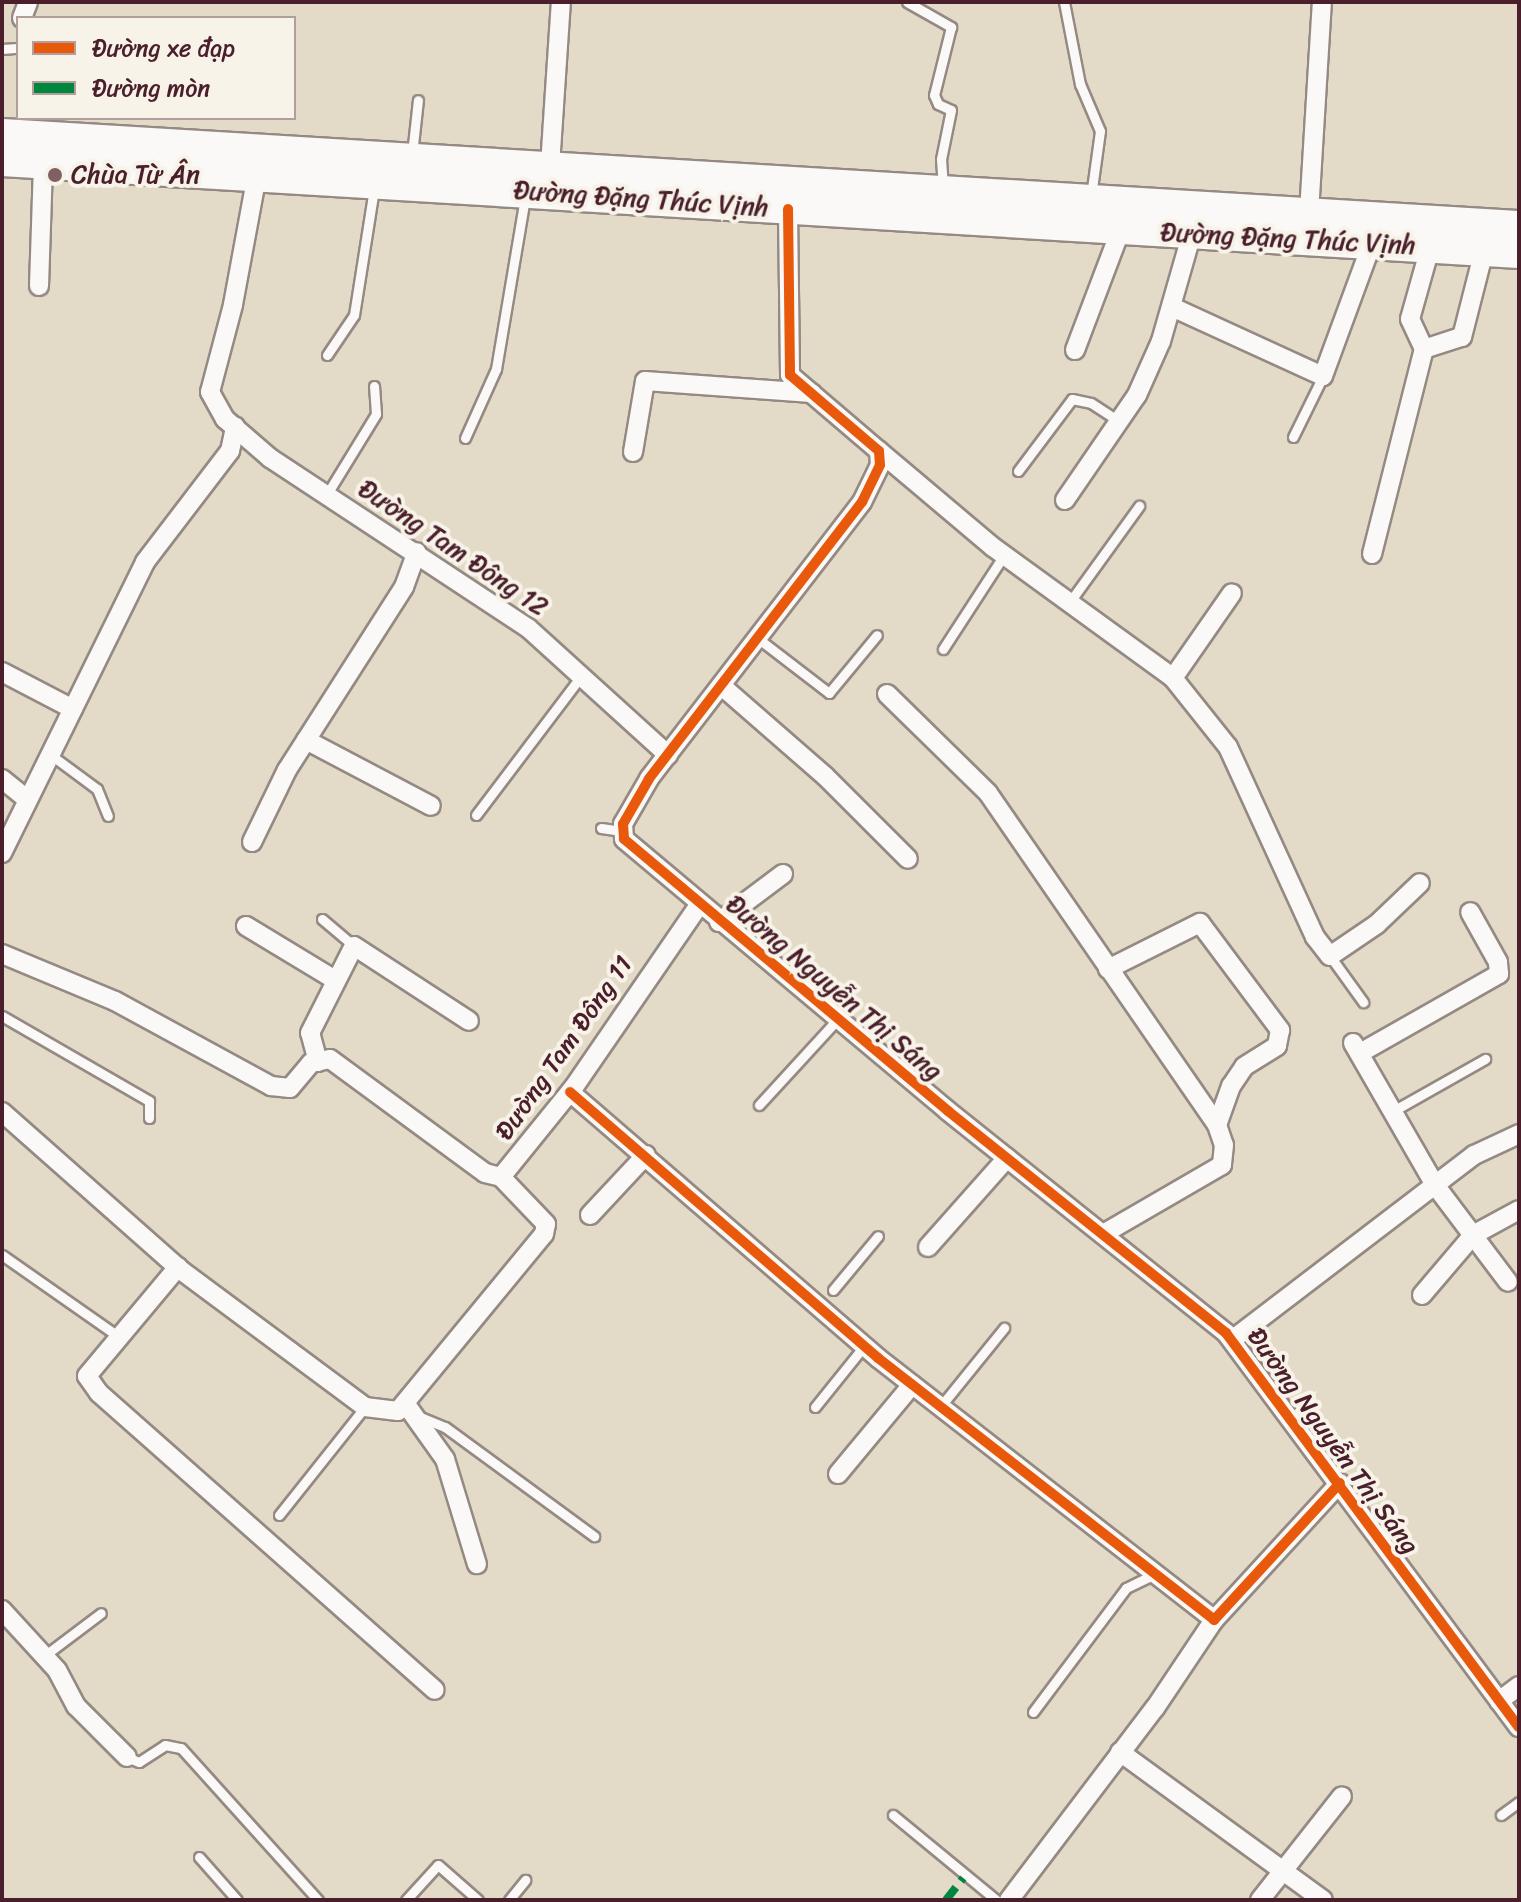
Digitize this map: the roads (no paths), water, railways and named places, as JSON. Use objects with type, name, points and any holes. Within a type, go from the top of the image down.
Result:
[{"type":"main road","name":"Đường Đặng Thúc Vịnh","points":[[2,134],[257,175],[1519,253]]},
{"type":"main road","name":"Đường Đặng Thúc Vịnh","points":[[2,161],[42,139],[550,166],[1519,226]]},
{"type":"street","points":[[550,166],[561,2]]},
{"type":"street","points":[[1309,213],[1322,2]]},
{"type":"street","points":[[39,286],[42,139]]},
{"type":"street","name":"Đường Tam Đông 12","points":[[257,175],[233,305],[210,392],[235,427],[327,494],[528,628],[668,755]]},
{"type":"street","points":[[788,209],[790,375],[1004,555],[1173,678],[1228,747],[1309,926],[1330,956],[1377,924],[1420,883]]},
{"type":"street","points":[[1075,350],[1121,229]]},
{"type":"street","points":[[1065,500],[1137,395],[1172,307],[1192,233]]},
{"type":"street","points":[[1172,307],[1323,376],[1372,243]]},
{"type":"street","points":[[1372,554],[1424,349],[1410,319],[1430,248]]},
{"type":"street","points":[[1424,349],[1462,337],[1484,251]]},
{"type":"street","points":[[633,452],[645,381],[812,393]]},
{"type":"street","points":[[2,853],[145,562],[230,451],[235,427]]},
{"type":"street","points":[[622,831],[649,779],[724,688],[862,502],[880,465],[879,451]]},
{"type":"street","points":[[252,842],[306,740],[404,587],[417,552]]},
{"type":"street","points":[[1173,678],[1232,593]]},
{"type":"street","points":[[2,672],[73,709]]},
{"type":"street","points":[[724,688],[825,776],[908,859]]},
{"type":"street","points":[[887,694],[988,793],[1217,1125],[1224,1145],[1222,1165],[1103,1234]]},
{"type":"street","points":[[306,740],[431,806]]},
{"type":"street","points":[[2,779],[28,800]]},
{"type":"street","name":"Đường Nguyễn Thị Sáng","points":[[622,831],[637,854],[1232,1340],[1519,1727]]},
{"type":"street","points":[[719,922],[783,874]]},
{"type":"street","name":"Đường Tam Đông 11","points":[[318,1062],[330,1059],[485,1173],[501,1177],[570,1092],[699,905]]},
{"type":"street","points":[[1470,912],[1498,962],[1499,974],[1357,1048],[1435,1185],[1508,1282]]},
{"type":"street","points":[[1108,969],[1200,923],[1280,1030],[1277,1046],[1244,1067],[1231,1086],[1217,1125]]},
{"type":"street","points":[[246,926],[335,980]]},
{"type":"street","points":[[2,954],[115,1001],[271,1086],[290,1088],[318,1062],[310,1033],[354,946],[469,1021]]},
{"type":"street","points":[[570,1092],[864,1346],[1214,1620]]},
{"type":"street","points":[[2,1112],[178,1267],[365,1407],[398,1411],[409,1409],[544,1234],[546,1224],[501,1177]]},
{"type":"street","points":[[1232,1340],[1474,1155],[1519,1134]]},
{"type":"street","points":[[590,1215],[646,1155]]},
{"type":"street","points":[[928,1247],[1007,1158]]},
{"type":"street","points":[[1422,1295],[1473,1235],[1519,1210]]},
{"type":"street","points":[[178,1267],[87,1376],[99,1393],[435,1690]]},
{"type":"street","points":[[838,1474],[912,1385]]},
{"type":"street","points":[[409,1409],[445,1459],[459,1491],[477,1564]]},
{"type":"street","points":[[1009,1900],[1214,1620],[1340,1483]]},
{"type":"street","points":[[2,1610],[44,1656],[76,1706],[127,1757]]},
{"type":"street","points":[[1499,1701],[1519,1686]]},
{"type":"street","points":[[1120,1752],[1323,1900]]},
{"type":"street","points":[[1260,1900],[1342,1796]]},
{"type":"lane","points":[[907,2],[951,27],[934,95],[938,104],[951,110],[941,159],[944,192]]},
{"type":"lane","points":[[1064,2],[1080,84],[1100,131],[1090,200]]},
{"type":"lane","points":[[412,158],[418,100]]},
{"type":"lane","points":[[327,355],[354,315],[375,182]]},
{"type":"lane","points":[[465,438],[496,369],[527,191]]},
{"type":"lane","points":[[1293,437],[1323,376]]},
{"type":"lane","points":[[327,494],[376,414],[374,386]]},
{"type":"lane","points":[[1018,471],[1072,399],[1091,403],[1119,421]]},
{"type":"lane","points":[[1069,603],[1139,506]]},
{"type":"lane","points":[[943,649],[1004,555]]},
{"type":"lane","points":[[760,640],[829,693],[877,635]]},
{"type":"lane","points":[[476,815],[581,676]]},
{"type":"lane","points":[[51,755],[97,789],[108,816]]},
{"type":"lane","points":[[601,828],[622,831]]},
{"type":"lane","points":[[322,919],[354,946]]},
{"type":"lane","points":[[1330,956],[1363,1002]]},
{"type":"lane","points":[[2,1016],[149,1101],[149,1118]]},
{"type":"lane","points":[[759,1105],[837,1020]]},
{"type":"lane","points":[[1393,1111],[1485,1059]]},
{"type":"lane","points":[[833,1290],[878,1236]]},
{"type":"lane","points":[[2,1255],[119,1337]]},
{"type":"lane","points":[[940,1407],[1004,1328]]},
{"type":"lane","points":[[815,1407],[864,1346]]},
{"type":"lane","points":[[279,1515],[365,1407]]},
{"type":"lane","points":[[409,1409],[445,1427],[594,1536]]},
{"type":"lane","points":[[1033,1712],[1126,1588],[1153,1575]]},
{"type":"lane","points":[[44,1656],[101,1613]]},
{"type":"lane","points":[[127,1757],[139,1762],[165,1745],[181,1748],[318,1900]]},
{"type":"lane","points":[[1501,1815],[1519,1802]]},
{"type":"lane","points":[[893,1815],[996,1900]]},
{"type":"lane","points":[[199,1857],[237,1900]]},
{"type":"lane","points":[[406,1900],[438,1865],[478,1900]]},
{"type":"lane","points":[[509,1900],[525,1880]]},
{"type":"place","name":"Chùa Từ Ân","points":[[55,175]]}]
